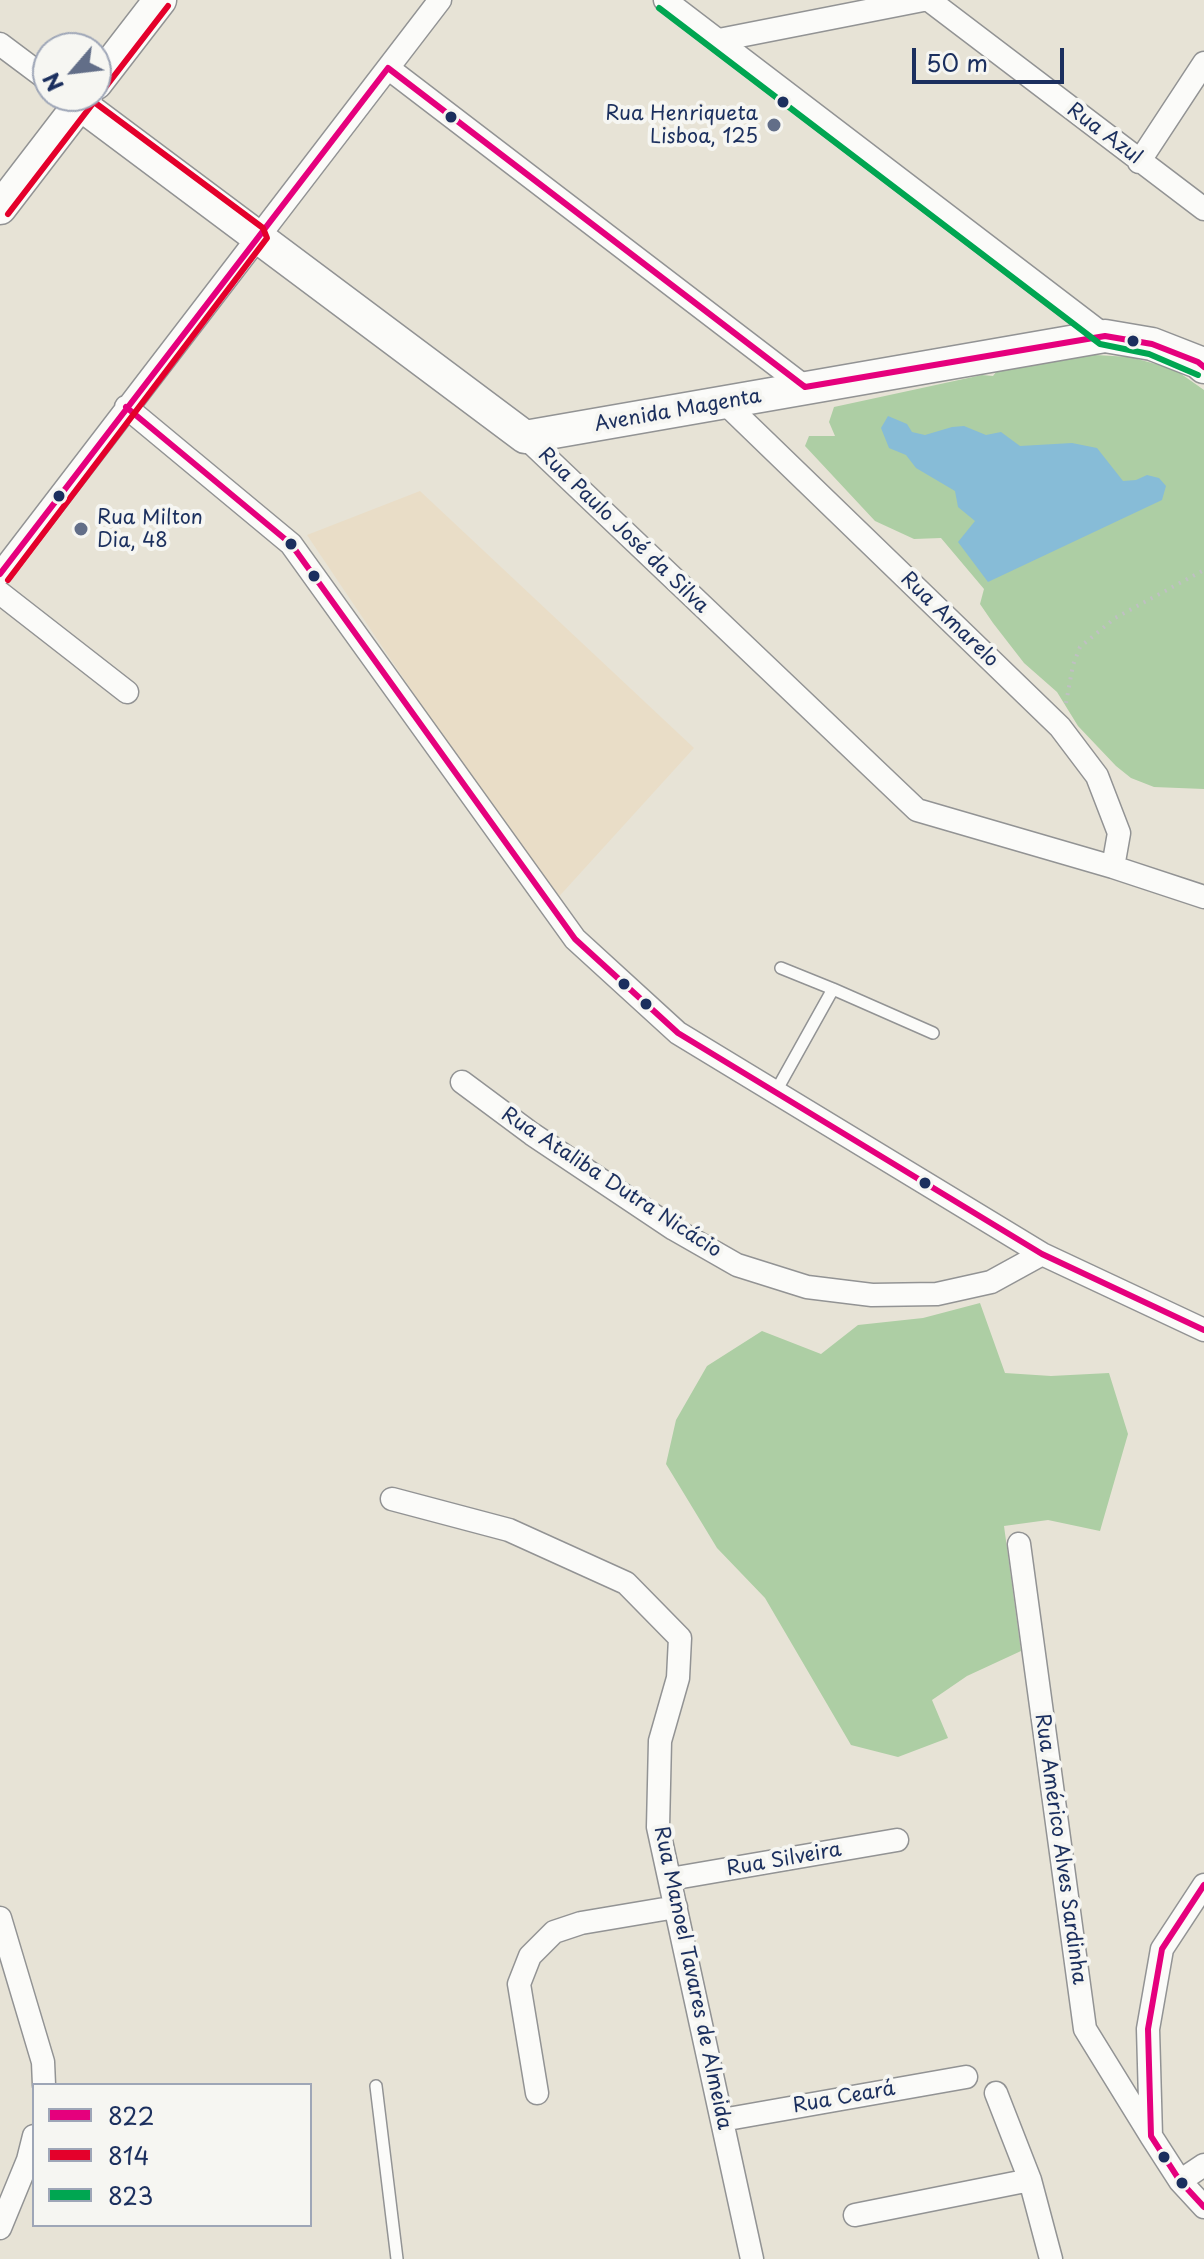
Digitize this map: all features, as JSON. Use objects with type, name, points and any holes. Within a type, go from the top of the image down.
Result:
[{"type":"street","points":[[112,59],[160,0]]},
{"type":"street","points":[[0,574],[440,0]]},
{"type":"street","points":[[665,0],[1105,336]]},
{"type":"street","points":[[719,40],[926,0]]},
{"type":"street","name":"Rua Azul","points":[[926,0],[1204,209]]},
{"type":"street","points":[[0,44],[32,68]]},
{"type":"street","points":[[1139,162],[1204,63]]},
{"type":"street","points":[[388,68],[805,387]]},
{"type":"street","points":[[0,208],[71,112]]},
{"type":"street","name":"Rua Paulo José da Silva","points":[[104,112],[257,236],[525,437],[917,810],[1204,897]]},
{"type":"street","name":"Avenida Magenta","points":[[525,437],[1105,336],[1152,344],[1202,360]]},
{"type":"street","name":"Rua Amarelo","points":[[725,403],[1060,727],[1097,776],[1119,833],[1113,867]]},
{"type":"street","points":[[126,407],[291,544],[575,939],[678,1033],[1042,1254],[1204,1330]]},
{"type":"street","points":[[0,593],[127,692]]},
{"type":"street","name":"Rua Ataliba Dutra Nicácio","points":[[462,1082],[532,1134],[674,1229],[737,1265],[807,1287],[872,1295],[937,1294],[991,1282],[1042,1254]]},
{"type":"street","name":"Rua Manoel Tavares de Almeida","points":[[392,1499],[509,1530],[626,1583],[680,1638],[678,1678],[660,1741],[658,1827],[752,2259]]},
{"type":"street","name":"Rua Américo Alves Sardinha","points":[[1019,1544],[1085,2029],[1180,2181]]},
{"type":"street","name":"Rua Silveira","points":[[670,1879],[897,1840]]},
{"type":"street","points":[[1151,2136],[1148,2029],[1162,1949],[1204,1885]]},
{"type":"street","points":[[537,2093],[519,1984],[530,1956],[554,1932],[581,1923],[676,1907]]},
{"type":"street","points":[[0,1918],[43,2062],[44,2083]]},
{"type":"street","name":"Rua Ceará","points":[[722,2120],[966,2077]]},
{"type":"street","points":[[996,2093],[1030,2180],[1051,2259]]},
{"type":"street","points":[[0,2228],[32,2144]]},
{"type":"street","points":[[1204,2165],[1180,2181],[1204,2207]]},
{"type":"street","points":[[855,2215],[1030,2180]]},
{"type":"lane","points":[[781,968],[933,1033]]},
{"type":"lane","points":[[775,1093],[833,989]]},
{"type":"lane","points":[[376,2086],[397,2259]]},
{"type":"path","points":[[1060,727],[1073,665],[1080,647],[1115,618],[1204,570]]},
{"type":"shaded area","points":[[420,491],[694,748],[554,902],[307,535]]},
{"type":"green space","points":[[1061,353],[1130,357],[1174,369],[1204,390],[1204,789],[1154,787],[1131,778],[1116,766],[1078,726],[1057,692],[1024,663],[993,623],[980,604],[984,589],[941,538],[914,539],[875,521],[805,446],[809,436],[835,436],[829,422],[834,407],[982,375],[993,376],[1003,363]]},
{"type":"green space","points":[[980,1303],[1005,1373],[1051,1376],[1109,1373],[1128,1434],[1100,1531],[1048,1520],[1004,1526],[1021,1651],[967,1676],[932,1700],[948,1738],[898,1757],[851,1745],[765,1598],[717,1548],[666,1464],[676,1420],[707,1366],[762,1331],[821,1354],[858,1325],[923,1318]]},
{"type":"water","points":[[888,416],[907,424],[912,432],[925,435],[964,426],[986,435],[1001,432],[1020,446],[1072,443],[1097,448],[1123,481],[1147,475],[1159,478],[1166,486],[1162,500],[988,582],[958,542],[975,521],[958,507],[955,491],[916,468],[906,455],[889,448],[881,428]]},
{"type":"transit line","name":"814","points":[[112,79],[168,6]]},
{"type":"transit line","name":"823","points":[[659,8],[1100,344],[1149,354],[1198,375]]},
{"type":"transit line","name":"822","points":[[0,574],[388,68],[805,387],[1105,336],[1152,344],[1204,367]]},
{"type":"transit line","name":"814","points":[[8,214],[86,112]]},
{"type":"transit line","name":"814","points":[[8,580],[267,238],[263,228],[107,112]]},
{"type":"transit line","name":"822","points":[[126,407],[291,544],[575,939],[678,1033],[1042,1254],[1204,1330]]},
{"type":"transit line","name":"822","points":[[1204,1885],[1162,1949],[1148,2029],[1151,2136],[1180,2181],[1204,2207]]},
{"type":"place","name":"Rua Henriqueta Lisboa, 125","points":[[774,125]]},
{"type":"place","name":"Rua Milton Dia, 48","points":[[81,529]]}]
